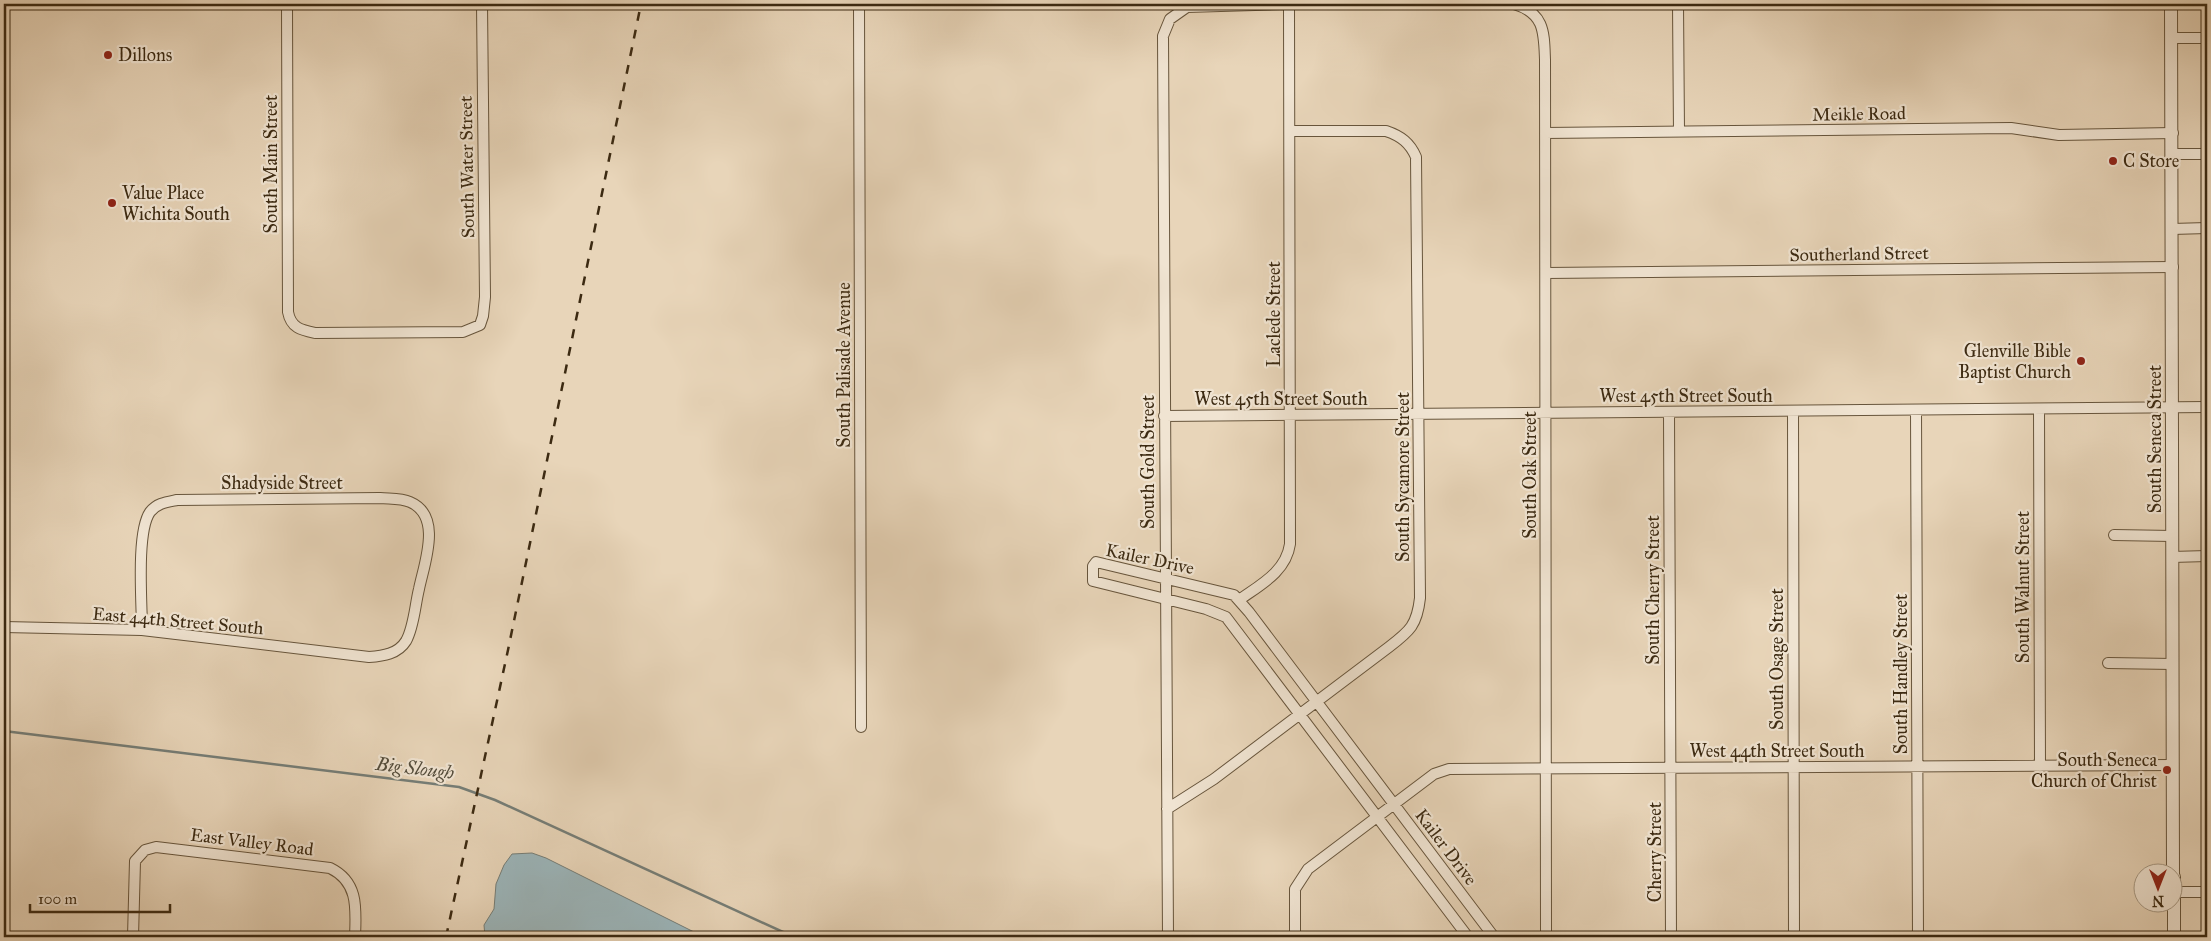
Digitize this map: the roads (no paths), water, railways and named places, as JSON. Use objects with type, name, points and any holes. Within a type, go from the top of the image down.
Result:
[{"type":"street","name":"South Main Street","points":[[287,4],[288,312],[292,324],[300,329],[315,333],[463,332],[476,328]]},
{"type":"street","name":"South Water Street","points":[[476,328],[483,316],[485,297],[482,4]]},
{"type":"street","name":"South Palisade Avenue","points":[[859,4],[861,727]]},
{"type":"street","name":"South Gold Street","points":[[1168,937],[1162,44],[1165,29],[1170,19],[1187,6],[1289,4]]},
{"type":"street","name":"Laclede Street","points":[[1239,600],[1284,565],[1289,551],[1292,518],[1289,4]]},
{"type":"street","name":"South Oak Street","points":[[1514,4],[1534,15],[1540,21],[1544,39],[1546,133],[1546,937]]},
{"type":"street","points":[[1678,4],[1679,132]]},
{"type":"street","name":"South Seneca Street","points":[[2171,4],[2174,408],[2172,536],[2174,864]]},
{"type":"street","points":[[2172,38],[2207,38]]},
{"type":"street","name":"Meikle Road","points":[[1546,133],[2011,128],[2059,135],[2173,133]]},
{"type":"street","name":"South Sycamore Street","points":[[1167,809],[1214,779],[1406,634],[1417,618],[1420,598],[1417,162],[1413,150],[1401,137],[1386,131],[1290,131]]},
{"type":"street","points":[[2173,154],[2207,154]]},
{"type":"street","points":[[2172,229],[2207,228]]},
{"type":"street","name":"Southerland Street","points":[[1546,273],[2173,268]]},
{"type":"street","name":"West 45th Street South","points":[[1164,416],[2207,407]]},
{"type":"street","name":"South Walnut Street","points":[[2039,409],[2040,766]]},
{"type":"street","name":"South Handley Street","points":[[1916,410],[1918,937]]},
{"type":"street","name":"South Osage Street","points":[[1793,411],[1794,937]]},
{"type":"street","name":"South Cherry Street","points":[[1669,412],[1671,768]]},
{"type":"street","name":"Shadyside Street","points":[[142,630],[143,535],[148,516],[155,507],[178,500],[380,498],[410,502],[426,518],[429,532],[422,577],[406,641],[392,654],[383,656],[349,655]]},
{"type":"street","points":[[2114,535],[2172,536]]},
{"type":"street","points":[[2172,556],[2207,556]]},
{"type":"street","name":"Kailer Drive","points":[[1468,937],[1226,617],[1206,609],[1093,581],[1093,570],[1096,562],[1228,593],[1239,600],[1494,937]]},
{"type":"street","name":"East 44th Street South","points":[[4,627],[142,630],[349,655]]},
{"type":"street","points":[[2108,663],[2173,664]]},
{"type":"street","name":"West 44th Street South","points":[[1393,805],[1434,774],[1449,769],[2173,766]]},
{"type":"street","name":"Cherry Street","points":[[1671,768],[1671,937]]},
{"type":"street","points":[[1295,937],[1295,888],[1300,878],[1308,869],[1393,805]]},
{"type":"street","name":"East Valley Road","points":[[133,937],[135,861],[145,850],[156,847],[330,868],[342,874],[349,882],[354,897],[355,937]]},
{"type":"street","points":[[2184,892],[2207,892]]},
{"type":"street","name":"South Seneca Street","points":[[2174,914],[2174,937]]},
{"type":"water","points":[[532,853],[546,858],[704,937],[485,937],[484,925],[494,909],[496,884],[504,865],[512,854]]},
{"type":"waterway","name":"Big Slough","points":[[4,731],[459,787],[495,800],[794,937]]},
{"type":"railway","points":[[446,937],[508,650],[641,4]]},
{"type":"place","name":"Dillons","points":[[108,55]]},
{"type":"place","name":"C Store","points":[[2113,161]]},
{"type":"place","name":"Value Place Wichita South","points":[[112,203]]},
{"type":"place","name":"Glenville Bible Baptist Church","points":[[2081,361]]},
{"type":"place","name":"South Seneca Church of Christ","points":[[2167,770]]}]
